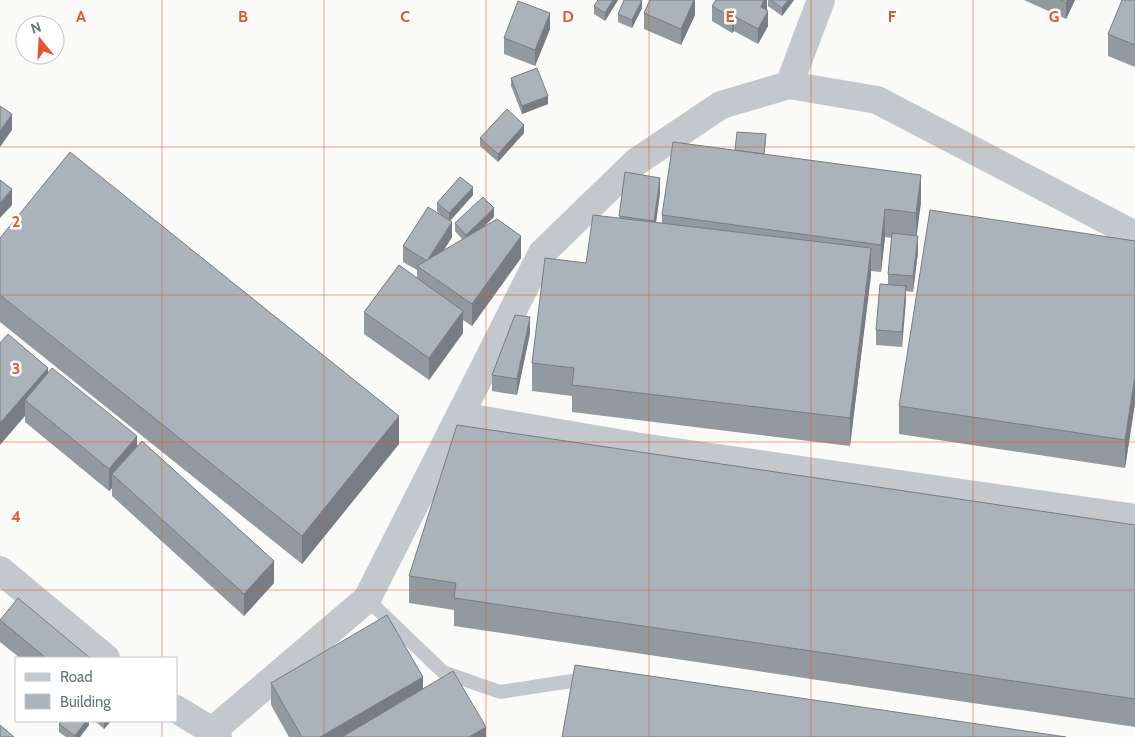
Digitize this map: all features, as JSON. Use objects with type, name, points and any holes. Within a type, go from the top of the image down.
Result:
[{"type":"street","points":[[789,85],[821,0]]},
{"type":"street","points":[[178,710],[215,734],[367,599],[542,253],[636,162],[721,106],[789,85],[877,100],[1135,234]]},
{"type":"street","points":[[460,416],[641,447],[1135,518]]},
{"type":"street","points":[[0,570],[105,657]]},
{"type":"lane","points":[[367,599],[443,672],[459,678],[500,692],[578,680],[608,684]]},
{"type":"building","points":[[598,0],[613,0],[605,13],[594,6]]},
{"type":"building","points":[[624,0],[642,0],[632,20],[618,14]]},
{"type":"building","points":[[650,0],[694,0],[681,29],[644,13]]},
{"type":"building","points":[[716,0],[764,0],[761,7],[768,11],[758,29],[734,16],[732,18],[712,6]]},
{"type":"building","points":[[771,0],[788,0],[782,8]]},
{"type":"building","points":[[1122,0],[1135,0],[1135,45],[1108,34]]},
{"type":"building","points":[[518,1],[550,13],[535,50],[504,38]]},
{"type":"building","points":[[537,68],[548,96],[522,106],[511,78]]},
{"type":"building","points":[[0,106],[12,114],[0,131]]},
{"type":"building","points":[[507,109],[524,125],[498,154],[480,138]]},
{"type":"building","points":[[737,132],[766,134],[764,154],[735,150]]},
{"type":"building","points":[[673,142],[921,175],[916,213],[885,209],[881,245],[662,215]]},
{"type":"building","points":[[70,152],[399,416],[302,536],[0,295],[0,238]]},
{"type":"building","points":[[625,172],[660,178],[654,221],[619,216]]},
{"type":"building","points":[[460,177],[473,187],[449,213],[437,203]]},
{"type":"building","points":[[0,180],[12,189],[0,203]]},
{"type":"building","points":[[483,197],[494,208],[466,235],[455,223]]},
{"type":"building","points":[[428,207],[452,222],[427,261],[403,246]]},
{"type":"building","points":[[930,210],[1135,241],[1135,376],[1125,440],[899,406]]},
{"type":"building","points":[[593,215],[871,248],[850,418],[572,385],[574,368],[532,363],[545,258],[586,263]]},
{"type":"building","points":[[497,219],[521,236],[472,304],[417,266]]},
{"type":"building","points":[[892,233],[918,236],[913,276],[888,274]]},
{"type":"building","points":[[399,265],[463,311],[429,358],[364,312]]},
{"type":"building","points":[[880,284],[906,286],[902,332],[876,330]]},
{"type":"building","points":[[515,315],[530,317],[517,379],[492,375]]},
{"type":"building","points":[[8,334],[48,368],[0,423],[0,343]]},
{"type":"building","points":[[52,368],[137,436],[109,469],[25,400]]},
{"type":"building","points":[[457,425],[1135,525],[1135,699],[454,598],[456,583],[409,576]]},
{"type":"building","points":[[142,441],[274,561],[244,594],[112,474]]},
{"type":"building","points":[[18,598],[89,657],[45,657],[0,620]]},
{"type":"building","points":[[387,615],[423,677],[320,737],[302,737],[271,683]]},
{"type":"building","points":[[575,665],[1066,737],[562,737]]},
{"type":"building","points":[[453,671],[486,727],[469,737],[342,737]]},
{"type":"building","points":[[61,722],[85,722],[75,736],[59,724]]},
{"type":"building","points":[[0,725],[14,737],[0,737]]}]
